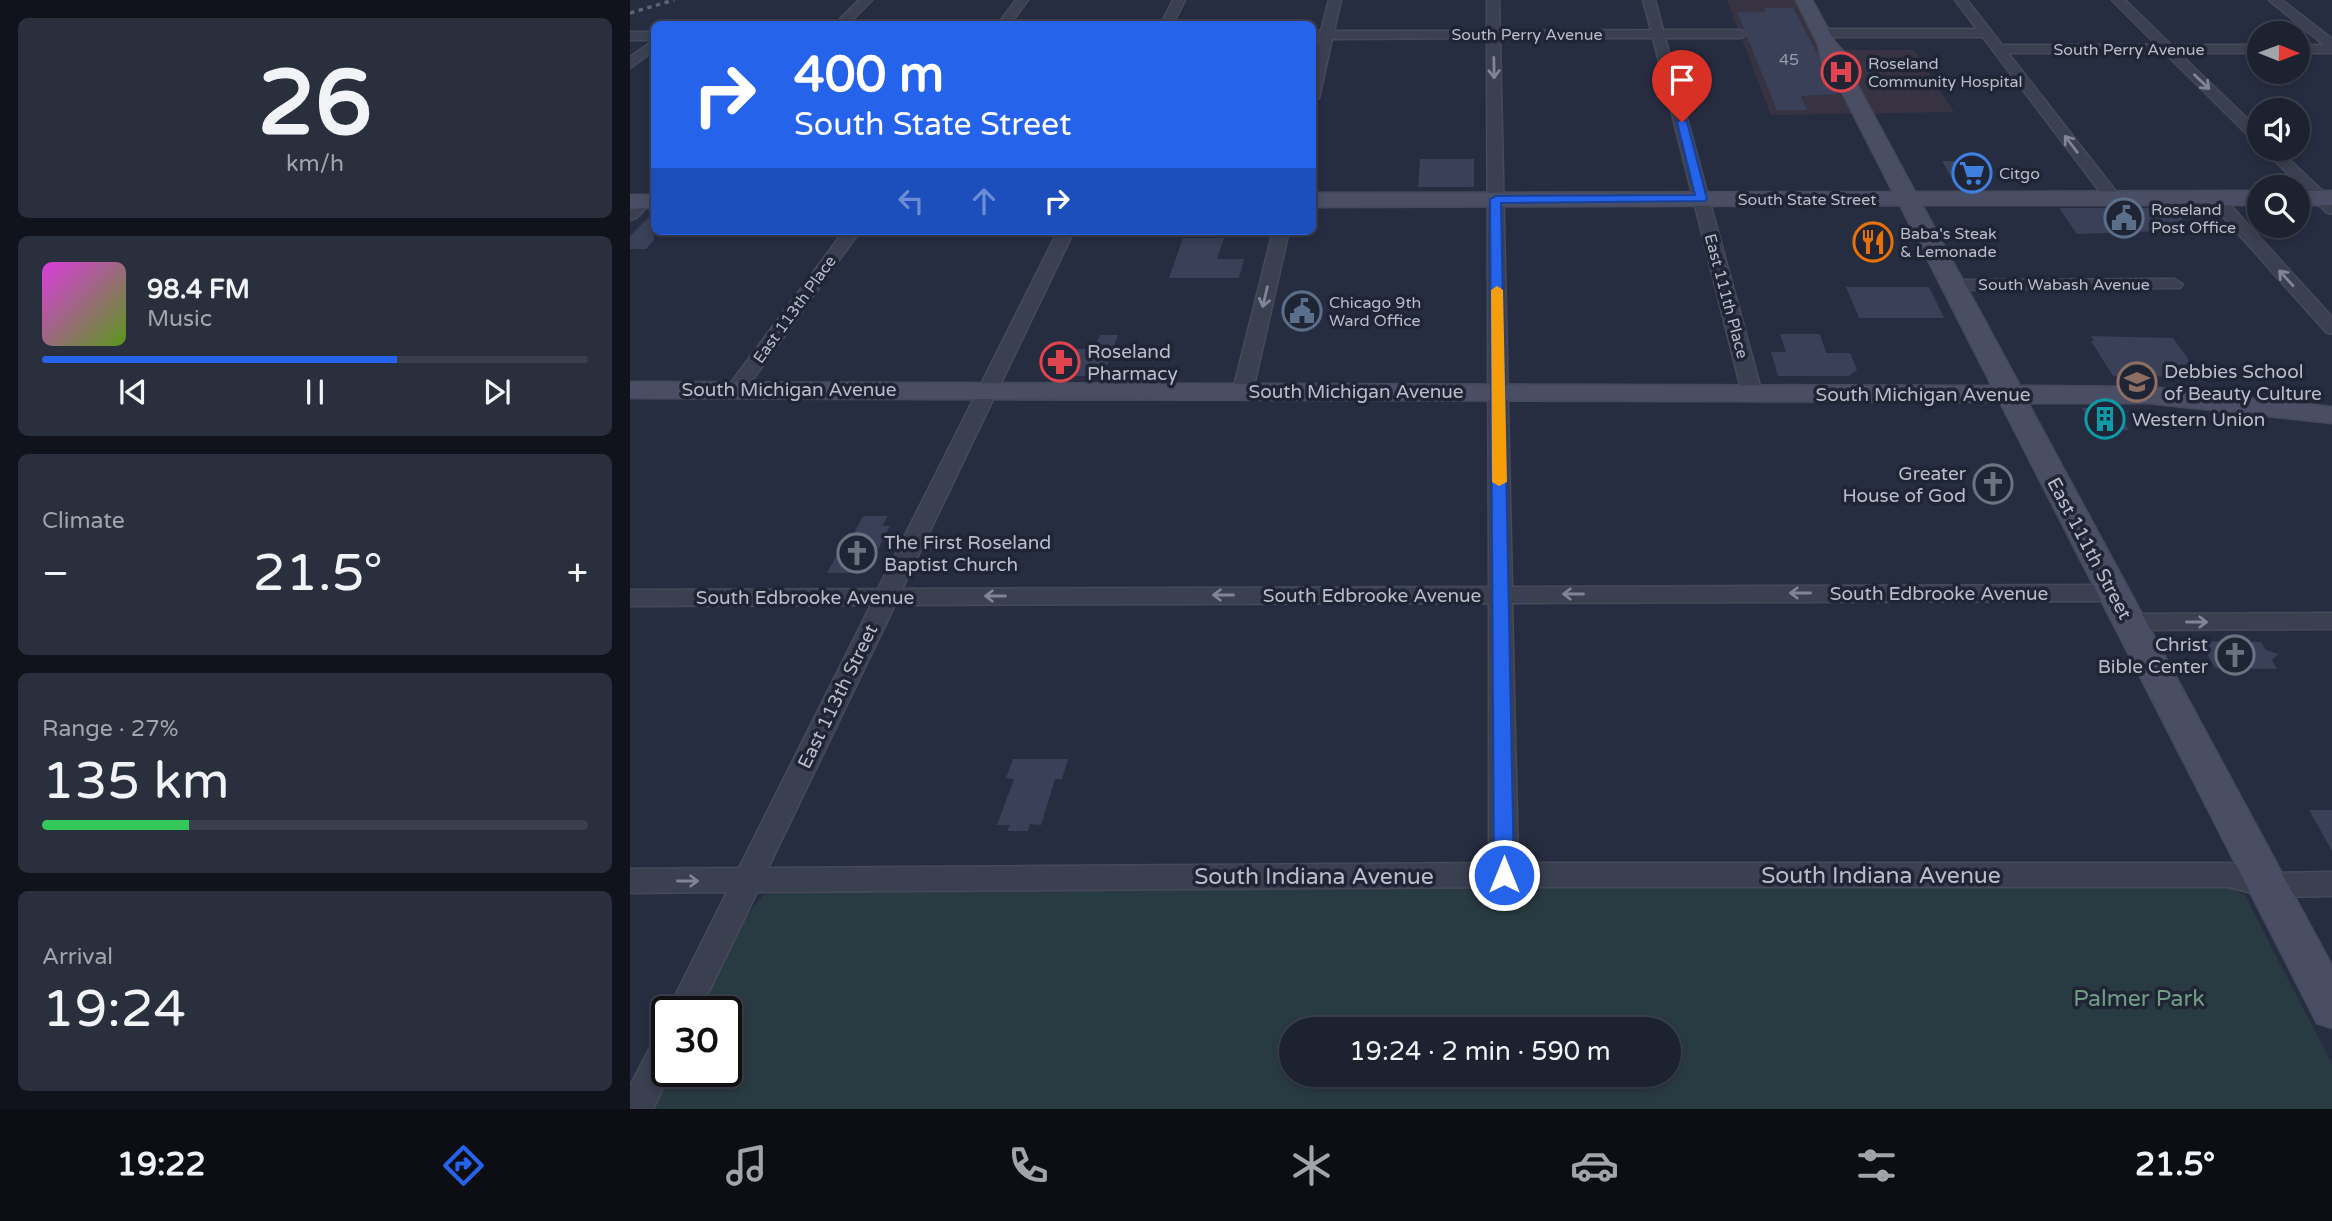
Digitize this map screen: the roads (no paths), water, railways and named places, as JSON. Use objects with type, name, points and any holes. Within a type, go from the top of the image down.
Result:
[{"type":"main road","name":"East 111th Street","points":[[1804,0],[1824,38],[1829,60],[1845,79],[2332,1009]]},
{"type":"main road","name":"South State Street","points":[[1316,200],[2247,198]]},
{"type":"main road","points":[[2310,200],[2328,202]]},
{"type":"main road","name":"South Michigan Avenue","points":[[630,390],[737,388],[2148,395],[2332,415]]},
{"type":"street","points":[[844,21],[866,0]]},
{"type":"street","points":[[1006,21],[1023,0]]},
{"type":"street","points":[[1168,21],[1179,0]]},
{"type":"street","points":[[1316,81],[1335,0]]},
{"type":"street","points":[[1493,0],[1504,875]]},
{"type":"street","name":"East 111th Place","points":[[1649,0],[1752,393]]},
{"type":"street","points":[[1961,0],[2113,198]]},
{"type":"street","points":[[2118,0],[2247,126]]},
{"type":"street","points":[[2275,0],[2332,47]]},
{"type":"street","points":[[1824,38],[1986,33]]},
{"type":"street","name":"South Perry Avenue","points":[[1316,35],[1741,34]]},
{"type":"street","points":[[630,36],[651,36]]},
{"type":"street","points":[[630,64],[651,46]]},
{"type":"street","points":[[2310,48],[2332,47]]},
{"type":"street","name":"South Perry Avenue","points":[[1998,49],[2247,49]]},
{"type":"street","points":[[2283,161],[2328,202]]},
{"type":"street","points":[[2215,198],[2332,328]]},
{"type":"street","name":"East 113th Place","points":[[737,388],[849,235]]},
{"type":"street","name":"East 113th Street","points":[[691,996],[1064,235]]},
{"type":"street","points":[[1243,390],[1280,235]]},
{"type":"street","name":"South Wabash Avenue","points":[[1953,285],[2174,284]]},
{"type":"street","name":"South Edbrooke Avenue","points":[[630,598],[1500,594],[2121,607],[2332,621]]},
{"type":"street","name":"South Indiana Avenue","points":[[630,881],[1504,875],[2229,875],[2266,885],[2332,884]]},
{"type":"street","points":[[636,1109],[651,1079]]},
{"type":"railway","points":[[630,13],[674,0]]},
{"type":"place","name":"Roseland Community Hospital","points":[[1841,72]]},
{"type":"place","name":"Citgo","points":[[1972,173]]},
{"type":"place","name":"Roseland Post Office","points":[[2124,218]]},
{"type":"place","name":"Baba's Steak & Lemonade","points":[[1873,242]]},
{"type":"place","name":"Chicago 9th Ward Office","points":[[1302,311]]},
{"type":"place","name":"Roseland Pharmacy","points":[[1060,362]]},
{"type":"place","name":"Debbies School of Beauty Culture","points":[[2137,382]]},
{"type":"place","name":"Western Union","points":[[2105,419]]},
{"type":"place","name":"Greater House of God","points":[[1993,484]]},
{"type":"place","name":"The First Roseland Baptist Church","points":[[857,553]]},
{"type":"place","name":"Christ Bible Center","points":[[2235,655]]},
{"type":"park label","name":"Palmer Park","points":[[2139,998]]}]
